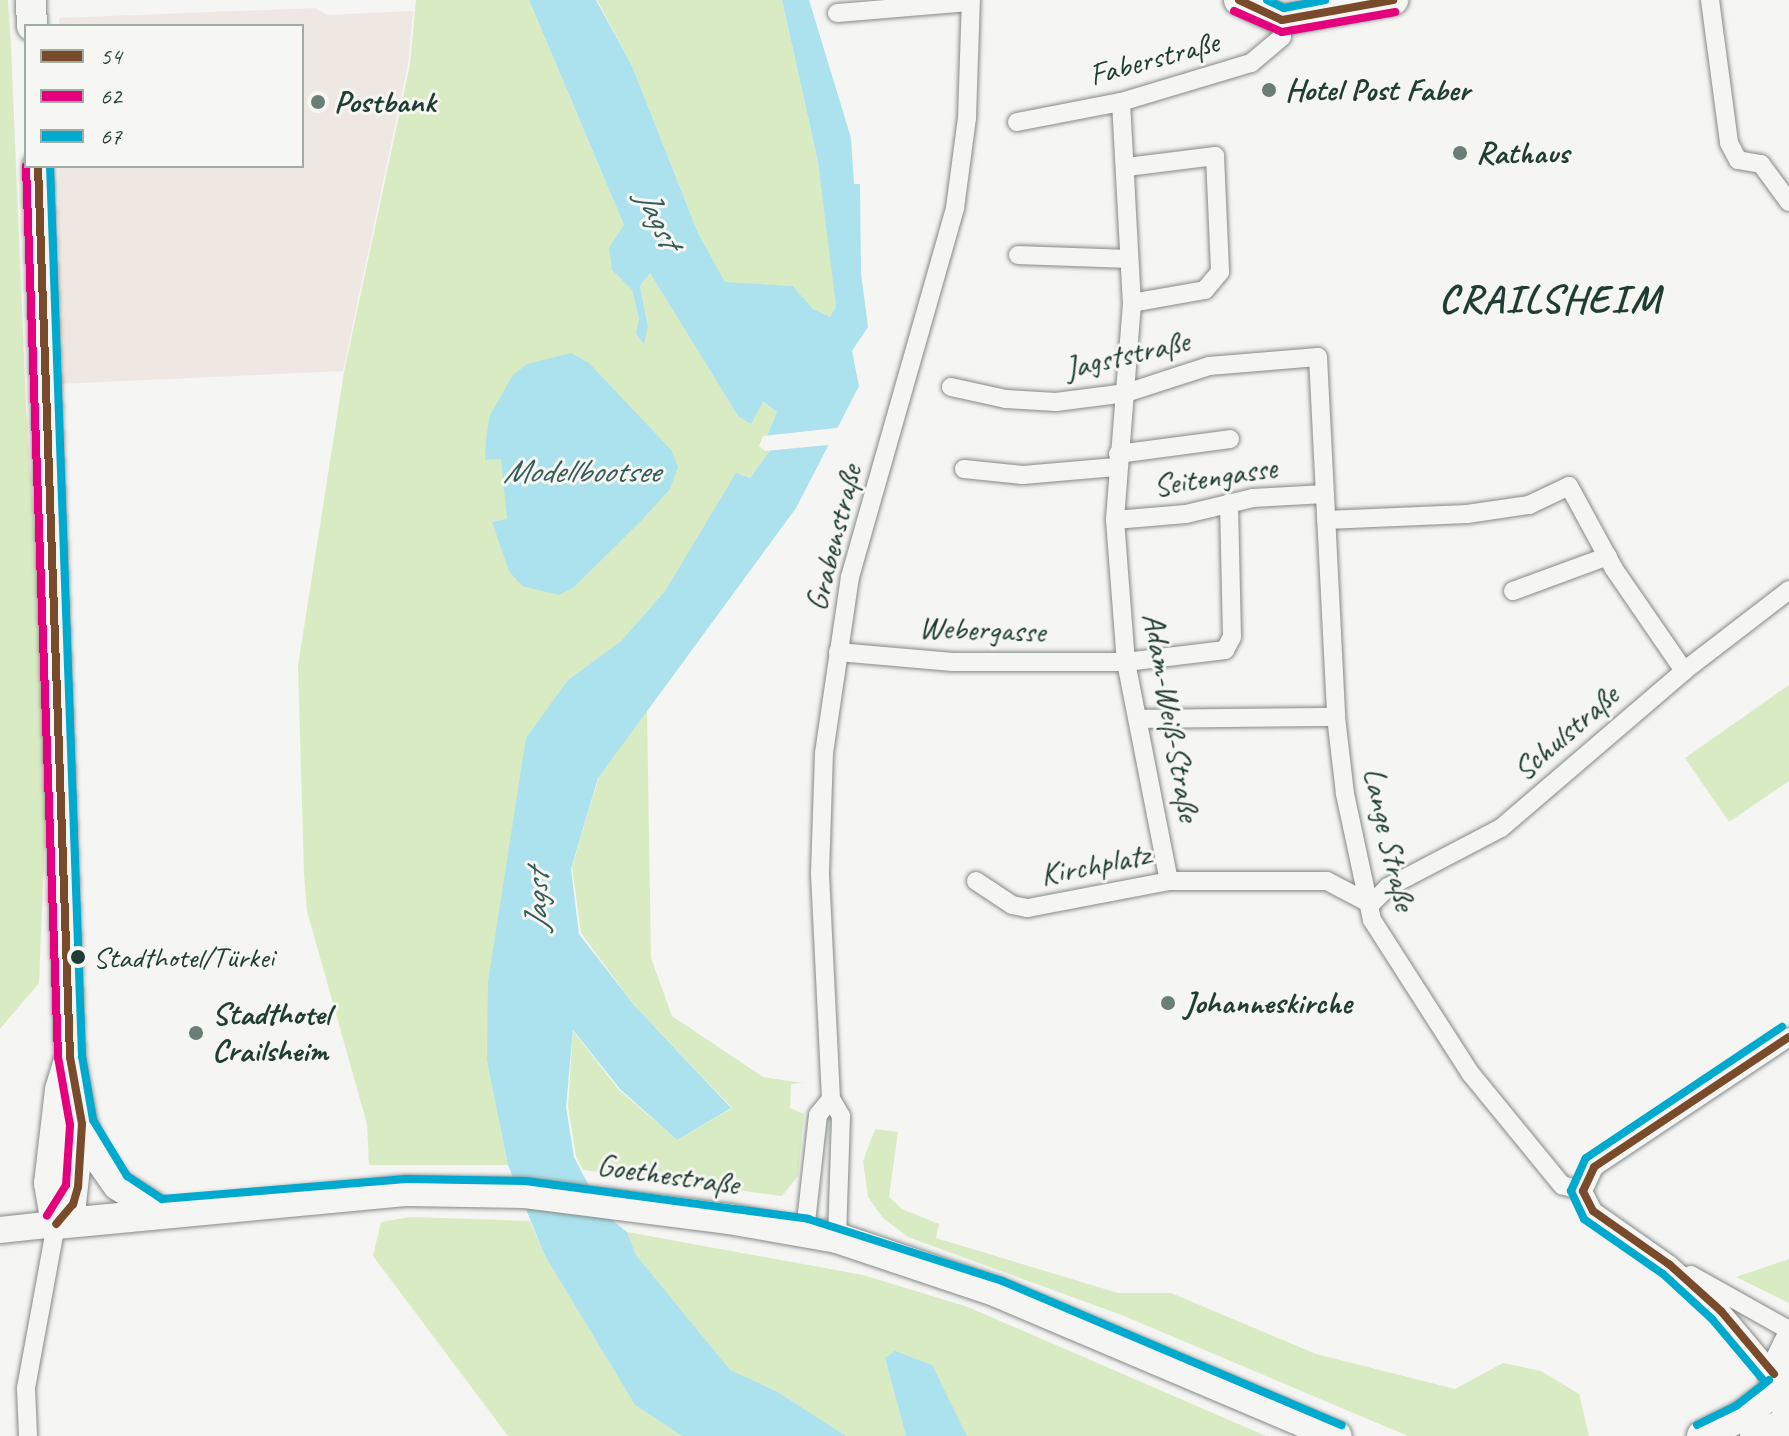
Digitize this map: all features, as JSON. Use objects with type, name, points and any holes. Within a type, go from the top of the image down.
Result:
[{"type":"main road","points":[[31,0],[32,24]]},
{"type":"main road","points":[[1239,0],[1282,20],[1312,18],[1393,0]]},
{"type":"main road","points":[[38,168],[70,1057],[82,1124],[78,1187],[73,1204],[56,1224]]},
{"type":"main road","points":[[56,1224],[49,1183],[60,1090],[70,1057]]},
{"type":"main road","points":[[82,1124],[118,1185],[159,1211]]},
{"type":"main road","name":"Goethestraße","points":[[0,1230],[159,1211],[407,1191],[525,1193],[729,1219],[837,1238],[1105,1335],[1337,1436]]},
{"type":"main road","points":[[1702,1436],[1780,1392],[1789,1343]]},
{"type":"main road","points":[[1755,1436],[1789,1422]]},
{"type":"street","points":[[1710,0],[1729,143],[1738,160],[1761,164],[1786,196]]},
{"type":"street","points":[[837,13],[970,1]]},
{"type":"street","name":"Grabenstraße","points":[[837,1238],[841,1116],[831,1099],[819,815],[850,577],[955,208],[967,118],[970,1]]},
{"type":"street","name":"Faberstraße","points":[[1017,122],[1121,102],[1251,63],[1282,37],[1282,20]]},
{"type":"street","name":"Adam-Weiß-Straße","points":[[1121,102],[1127,167],[1132,303],[1126,393],[1117,460],[1115,520],[1126,662],[1141,719],[1169,881]]},
{"type":"street","points":[[1127,167],[1215,156],[1220,272],[1205,290],[1132,303]]},
{"type":"street","points":[[1018,255],[1128,259]]},
{"type":"street","name":"Jagststraße","points":[[951,387],[1006,399],[1056,402],[1126,393],[1209,366],[1318,357]]},
{"type":"street","name":"Lange Straße","points":[[1318,357],[1336,717],[1345,794],[1372,920],[1471,1074],[1562,1185],[1583,1191],[1593,1211],[1670,1265],[1789,1330]]},
{"type":"street","points":[[964,469],[1036,475],[1230,439]]},
{"type":"street","points":[[1326,520],[1467,514],[1529,505],[1569,486],[1608,556],[1684,671]]},
{"type":"street","name":"Seitengasse","points":[[1115,520],[1186,514],[1229,503],[1325,494]]},
{"type":"street","name":"Webergasse","points":[[838,652],[953,662],[1126,662],[1215,653],[1230,644],[1229,503]]},
{"type":"street","points":[[1513,591],[1608,556]]},
{"type":"street","name":"Schulstraße","points":[[1371,904],[1388,887],[1501,828],[1684,671],[1789,590]]},
{"type":"street","points":[[1141,719],[1336,717]]},
{"type":"street","name":"Kirchplatz","points":[[976,881],[1005,901],[1028,908],[1169,881],[1327,881],[1371,904]]},
{"type":"street","points":[[1583,1191],[1594,1167],[1789,1037]]},
{"type":"street","name":"Grabenstraße","points":[[805,1231],[818,1115],[831,1099]]},
{"type":"street","points":[[28,1436],[26,1388],[56,1224]]},
{"type":"street","name":"Lange Straße","points":[[1670,1265],[1736,1327],[1780,1392]]},
{"type":"shaded area","points":[[315,8],[327,15],[413,11],[408,64],[343,371],[59,384],[59,168],[304,168],[304,24],[59,24],[59,18]]},
{"type":"green space","points":[[0,0],[8,0],[26,406],[49,741],[39,983],[0,1029]]},
{"type":"green space","points":[[416,0],[529,0],[624,225],[612,270],[632,289],[644,343],[648,325],[640,286],[650,273],[738,416],[762,402],[777,412],[763,445],[771,451],[750,478],[736,474],[665,591],[621,641],[568,680],[487,1061],[508,1165],[369,1165],[367,1124],[307,911],[304,874],[298,666],[344,372],[410,64]]},
{"type":"green space","points":[[597,0],[782,0],[818,162],[835,290],[836,306],[830,317],[813,309],[793,286],[725,283],[698,233],[632,66]]},
{"type":"green space","points":[[1789,685],[1789,781],[1729,822],[1685,758]]},
{"type":"green space","points":[[647,709],[651,958],[672,1016],[763,1077],[803,1083],[791,1084],[790,1108],[804,1114],[798,1176],[782,1196],[583,1170],[576,1156],[568,1107],[573,1031],[619,1090],[677,1140],[732,1108],[634,1005],[581,933],[572,867],[599,776]]},
{"type":"green space","points":[[875,1129],[898,1132],[889,1197],[902,1209],[939,1224],[936,1238],[1118,1293],[1171,1293],[1316,1354],[1455,1389],[1503,1363],[1541,1371],[1579,1394],[1589,1436],[1408,1436],[1124,1316],[908,1237],[883,1218],[868,1197],[863,1161]]},
{"type":"green space","points":[[410,1217],[530,1221],[545,1256],[635,1405],[682,1436],[508,1436],[373,1256],[381,1222]]},
{"type":"green space","points":[[627,1232],[863,1275],[968,1307],[1266,1436],[967,1436],[885,1358],[906,1436],[846,1436],[778,1392],[730,1371],[636,1255]]},
{"type":"green space","points":[[1789,1259],[1789,1303],[1736,1277]]},
{"type":"water","name":"Jagst","points":[[529,0],[596,0],[632,66],[698,233],[725,282],[793,286],[813,309],[830,317],[836,306],[818,162],[782,0],[809,0],[851,138],[854,184],[860,184],[861,273],[868,327],[852,351],[859,386],[796,508],[598,778],[571,869],[579,934],[634,1005],[731,1108],[677,1140],[620,1089],[573,1030],[566,1107],[574,1157],[603,1213],[627,1232],[636,1255],[730,1370],[778,1392],[846,1436],[682,1436],[635,1405],[545,1256],[508,1165],[487,1061],[488,982],[526,738],[568,680],[621,641],[665,591],[736,473],[750,478],[770,451],[763,445],[777,412],[763,402],[751,424],[738,416],[650,273],[640,286],[648,326],[644,344],[636,334],[639,319],[632,290],[612,270],[609,248],[624,225]]},
{"type":"water","name":"Modellbootsee","points":[[571,353],[589,363],[672,451],[678,467],[670,489],[642,520],[574,587],[559,595],[522,586],[509,571],[492,522],[507,519],[501,459],[485,460],[486,439],[490,415],[513,375],[527,364]]},
{"type":"water","points":[[895,1351],[932,1365],[967,1436],[906,1436],[885,1358]]},
{"type":"pier","points":[[845,427],[838,444],[765,451],[759,446],[763,436]]},
{"type":"transit line","name":"54","points":[[1239,0],[1282,20],[1393,0]]},
{"type":"transit line","name":"67","points":[[1267,0],[1284,8],[1325,0]]},
{"type":"transit line","name":"62","points":[[1234,11],[1282,32],[1395,12]]},
{"type":"transit line","name":"62","points":[[26,168],[58,1057],[70,1125],[66,1185],[47,1216]]},
{"type":"transit line","name":"54","points":[[38,168],[70,1057],[82,1124],[78,1187],[73,1204],[56,1224]]},
{"type":"transit line","name":"67","points":[[50,168],[82,1056],[93,1120],[127,1176],[162,1199],[406,1179],[525,1181],[808,1219],[1002,1281],[1342,1425]]},
{"type":"transit line","name":"67","points":[[1765,1382],[1712,1319],[1663,1274],[1584,1219],[1571,1191],[1586,1158],[1782,1027]]},
{"type":"transit line","name":"54","points":[[1774,1374],[1721,1311],[1670,1265],[1593,1211],[1583,1191],[1594,1167],[1789,1037]]},
{"type":"transit line","name":"67","points":[[1697,1425],[1736,1406],[1769,1380]]},
{"type":"place","name":"Hotel Post Faber","points":[[1269,90]]},
{"type":"place","name":"Postbank","points":[[318,102]]},
{"type":"place","name":"Rathaus","points":[[1460,153]]},
{"type":"place","name":"Stadthotel/Türkei","points":[[78,957]]},
{"type":"place","name":"Johanneskirche","points":[[1168,1003]]},
{"type":"place","name":"Stadthotel Crailsheim","points":[[196,1033]]},
{"type":"district","name":"CRAILSHEIM","points":[[1550,299]]}]
